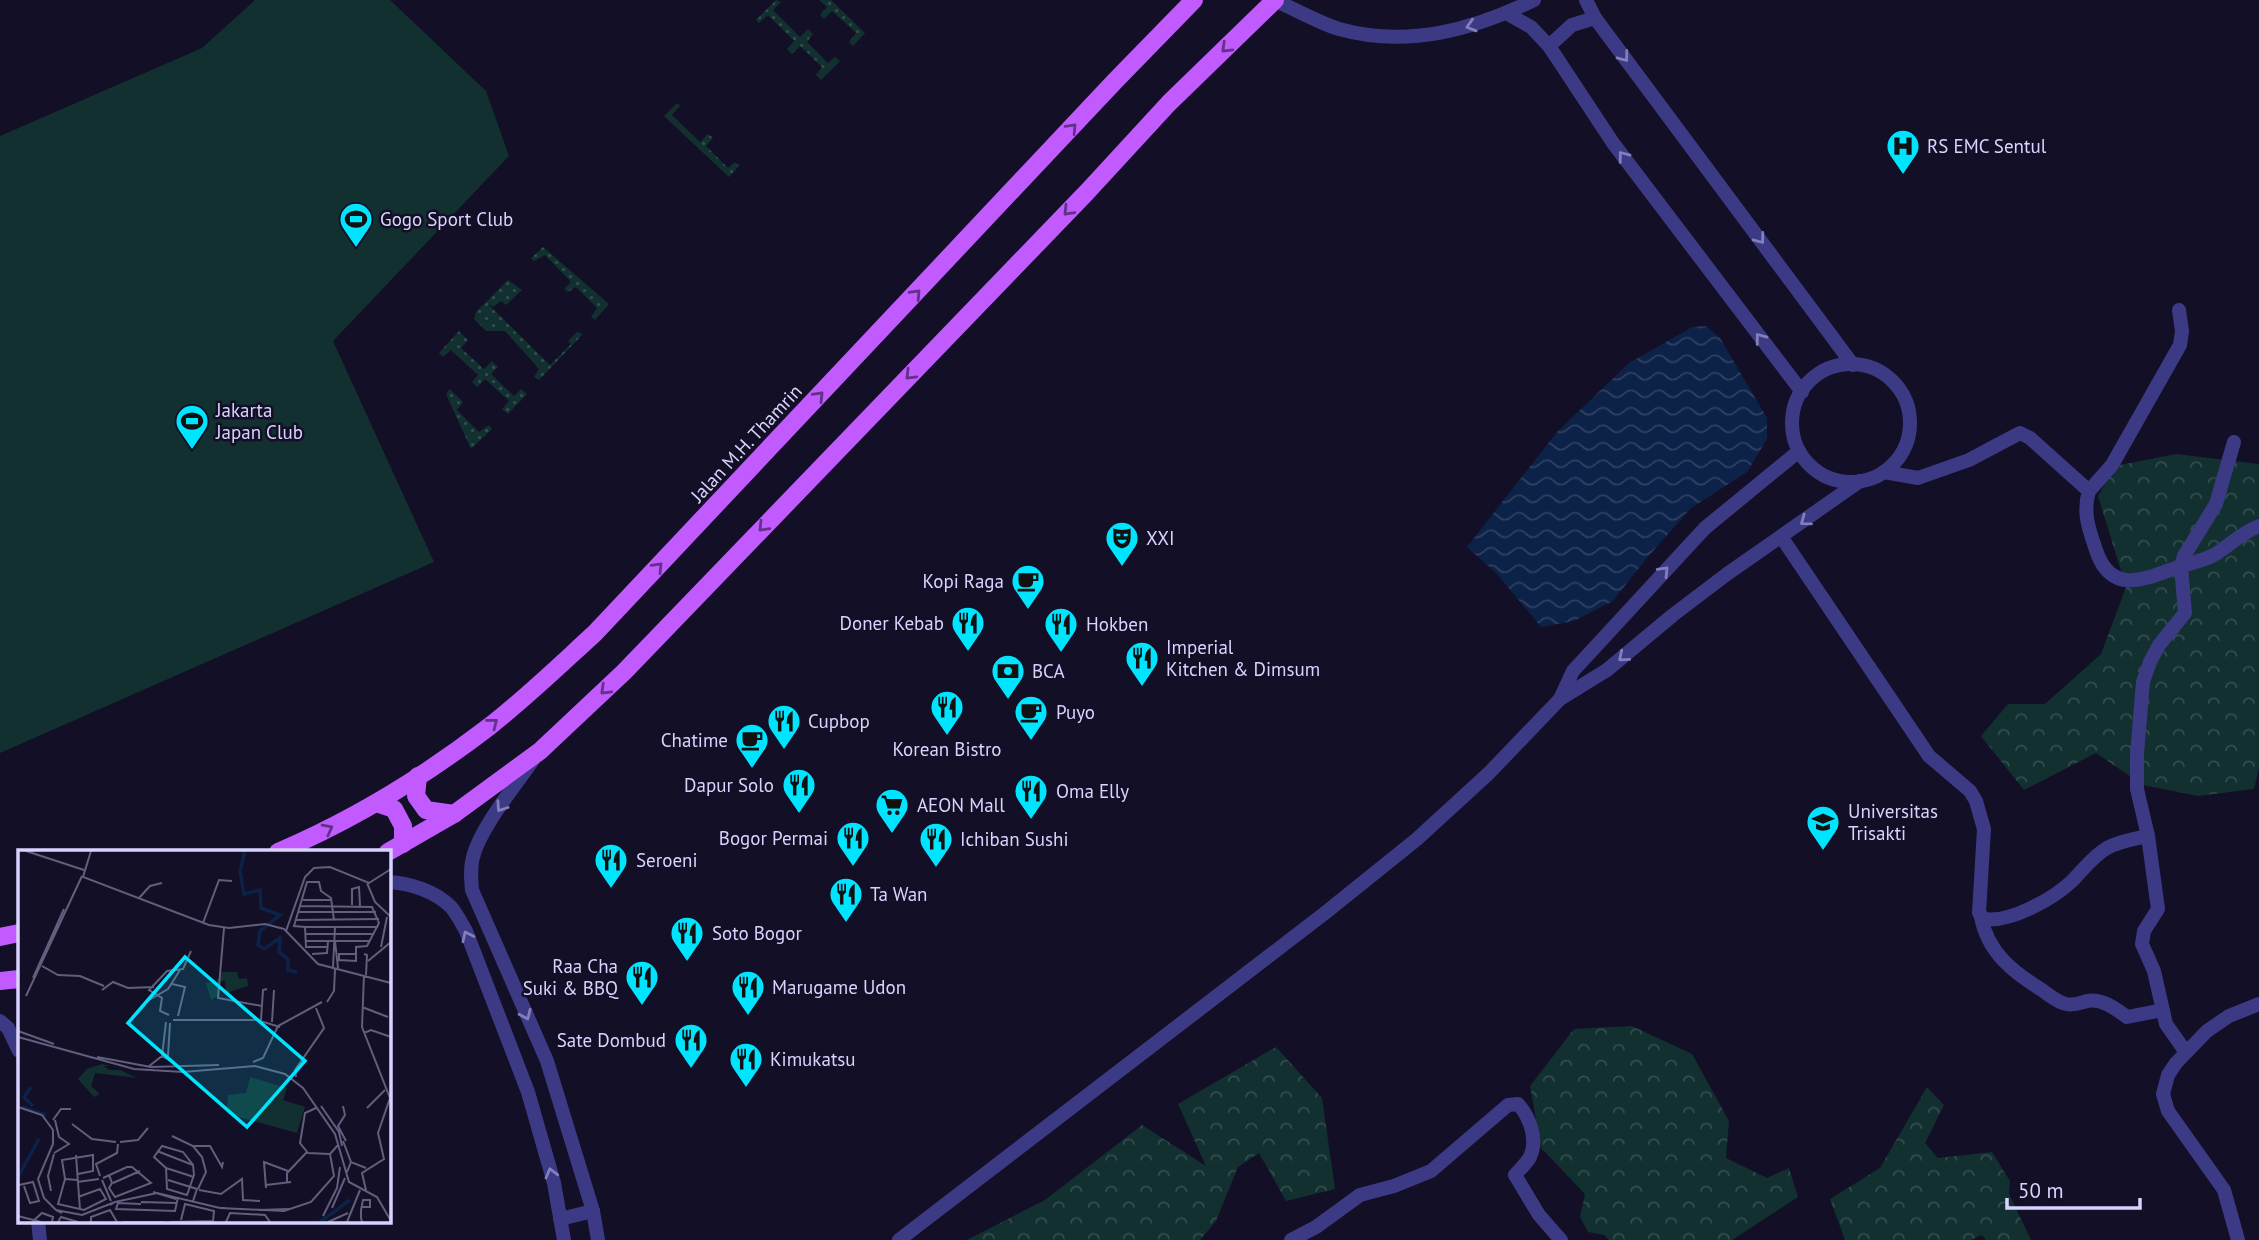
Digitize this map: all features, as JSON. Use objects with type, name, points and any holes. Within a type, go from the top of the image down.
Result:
[{"type":"main road","name":"Jalan M.H. Thamrin","points":[[282,850],[376,803],[489,727],[595,633],[1194,0]]},
{"type":"main road","points":[[396,848],[454,814],[540,751],[633,663],[1087,192],[1169,103],[1275,0]]},
{"type":"main road","points":[[418,776],[416,796],[426,810],[454,814]]},
{"type":"main road","points":[[376,803],[394,809],[403,826],[396,848]]},
{"type":"main road","points":[[0,937],[18,933]]},
{"type":"main road","points":[[0,981],[18,979]]},
{"type":"street","points":[[1275,0],[1339,29],[1415,37],[1470,28],[1534,0]]},
{"type":"street","points":[[1586,0],[1595,18],[1853,365]]},
{"type":"street","points":[[1506,13],[1531,27],[1549,46],[1613,143],[1801,392]]},
{"type":"street","points":[[1549,46],[1572,25],[1595,18]]},
{"type":"street","points":[[2179,310],[2182,331],[2180,345],[2112,465],[2089,491],[2086,501],[2090,538],[2099,561],[2107,571],[2120,580],[2137,582],[2214,555],[2252,528],[2259,526]]},
{"type":"street","points":[[899,1240],[1315,921],[1398,854],[1489,773],[1560,699],[1607,670],[1727,574],[1860,481],[1884,472],[1901,454],[1906,443],[1910,419],[1903,396],[1887,377],[1865,366],[1829,369],[1801,392],[1793,415],[1792,428],[1799,451],[1814,470],[1848,482],[1860,481]]},
{"type":"street","points":[[1884,472],[1918,478],[1969,460],[2020,433],[2030,438],[2089,491]]},
{"type":"street","points":[[2185,1051],[2170,1031],[2154,971],[2141,944],[2144,931],[2158,909],[2148,836],[2137,789],[2137,738],[2143,681],[2159,645],[2185,613],[2181,566],[2186,552],[2216,503],[2234,442]]},
{"type":"street","points":[[1560,699],[1573,671],[1705,528],[1799,451]]},
{"type":"street","points":[[1782,537],[1929,757],[1970,791],[1976,801],[1984,829],[1979,913],[1994,951],[2015,974],[2059,1002],[2071,1005],[2091,1000],[2108,1004],[2127,1017],[2163,1010]]},
{"type":"street","points":[[540,751],[485,831],[473,855],[470,872],[472,890],[547,1061],[593,1211],[598,1240]]},
{"type":"street","points":[[1981,917],[1999,919],[2041,903],[2070,883],[2105,849],[2122,841],[2148,836]]},
{"type":"street","points":[[390,882],[404,883],[433,894],[451,908],[466,931],[528,1092],[554,1183],[564,1240]]},
{"type":"street","points":[[2233,1238],[2224,1190],[2168,1111],[2162,1094],[2168,1075],[2185,1051],[2217,1023],[2259,1004]]},
{"type":"street","points":[[0,1021],[8,1028],[18,1049]]},
{"type":"street","points":[[1291,1240],[1316,1227],[1360,1195],[1394,1186],[1431,1171],[1508,1105],[1518,1104],[1528,1119],[1534,1138],[1530,1157],[1515,1175],[1539,1215],[1561,1240]]},
{"type":"street","points":[[561,1219],[593,1211]]},
{"type":"street","points":[[38,1222],[40,1240]]},
{"type":"green space","name":"Jakarta Japan Club","points":[[255,0],[390,0],[486,91],[509,156],[333,341],[434,562],[0,753],[0,136],[202,48]]},
{"type":"green space","points":[[776,0],[781,2],[773,10],[800,37],[808,29],[813,34],[807,42],[828,63],[835,57],[840,61],[821,80],[816,75],[822,67],[800,46],[792,54],[787,49],[794,41],[768,15],[759,23],[756,20]]},
{"type":"green space","points":[[819,0],[831,0],[865,33],[853,46],[849,42],[856,33],[832,11],[824,19],[820,15],[827,7]]},
{"type":"green space","points":[[677,103],[680,106],[672,115],[700,142],[708,134],[713,138],[706,146],[728,168],[735,162],[739,166],[729,177],[664,116]]},
{"type":"green space","points":[[543,247],[609,304],[595,320],[591,317],[597,308],[576,287],[568,292],[564,289],[571,282],[545,255],[534,261],[531,258]]},
{"type":"green space","points":[[508,280],[522,290],[506,305],[501,301],[493,307],[488,304],[550,365],[571,344],[568,341],[577,332],[583,334],[539,380],[534,377],[539,369],[505,331],[486,331],[474,319],[476,312]]},
{"type":"green space","points":[[459,331],[468,340],[461,348],[484,369],[492,361],[498,367],[491,374],[514,396],[521,389],[527,394],[508,414],[502,409],[509,401],[485,379],[477,387],[472,382],[478,375],[451,350],[443,357],[439,353]]},
{"type":"green space","points":[[450,389],[463,402],[457,410],[479,432],[489,425],[492,429],[471,449],[446,394]]},
{"type":"green space","points":[[2176,454],[2259,464],[2259,767],[2254,789],[2198,796],[2143,785],[2096,753],[2024,790],[1981,736],[2008,704],[2045,704],[2101,654],[2126,587],[2098,496],[2115,466]]},
{"type":"green space","points":[[1632,1026],[1692,1054],[1729,1121],[1726,1158],[1767,1178],[1789,1168],[1798,1197],[1732,1240],[1609,1240],[1604,1235],[1588,1232],[1580,1217],[1585,1194],[1541,1148],[1530,1086],[1574,1029]]},
{"type":"green space","points":[[1276,1047],[1322,1098],[1335,1189],[1286,1201],[1259,1153],[1238,1167],[1216,1221],[1200,1240],[967,1240],[1045,1200],[1142,1125],[1206,1166],[1178,1104]]},
{"type":"green space","points":[[1927,1087],[1944,1105],[1925,1143],[1938,1158],[1992,1152],[2010,1181],[2009,1194],[2031,1240],[1986,1240],[1982,1235],[1971,1240],[1845,1240],[1830,1199],[1880,1168]]},
{"type":"water","points":[[1706,326],[1720,338],[1767,418],[1767,439],[1747,472],[1691,508],[1613,601],[1574,621],[1541,627],[1497,574],[1467,547],[1557,432],[1629,363],[1692,327]]},
{"type":"place","name":"RS EMC Sentul","points":[[1903,176]]},
{"type":"place","name":"Gogo Sport Club","points":[[356,249]]},
{"type":"place","name":"Jakarta Japan Club","points":[[192,451]]},
{"type":"place","name":"XXI","points":[[1122,568]]},
{"type":"place","name":"Kopi Raga","points":[[1028,611]]},
{"type":"place","name":"Doner Kebab","points":[[968,653]]},
{"type":"place","name":"Hokben","points":[[1061,654]]},
{"type":"place","name":"Imperial Kitchen & Dimsum","points":[[1142,688]]},
{"type":"place","name":"BCA","points":[[1008,701]]},
{"type":"place","name":"Korean Bistro","points":[[947,737]]},
{"type":"place","name":"Puyo","points":[[1031,742]]},
{"type":"place","name":"Cupbop","points":[[784,751]]},
{"type":"place","name":"Chatime","points":[[752,770]]},
{"type":"place","name":"Dapur Solo","points":[[799,815]]},
{"type":"place","name":"Oma Elly","points":[[1031,821]]},
{"type":"place","name":"AEON Mall","points":[[892,835]]},
{"type":"place","name":"Universitas Trisakti","points":[[1823,852]]},
{"type":"place","name":"Bogor Permai","points":[[853,868]]},
{"type":"place","name":"Ichiban Sushi","points":[[936,869]]},
{"type":"place","name":"Seroeni","points":[[611,890]]},
{"type":"place","name":"Ta Wan","points":[[846,924]]},
{"type":"place","name":"Soto Bogor","points":[[687,963]]},
{"type":"place","name":"Raa Cha Suki & BBQ","points":[[642,1007]]},
{"type":"place","name":"Marugame Udon","points":[[748,1017]]},
{"type":"place","name":"Sate Dombud","points":[[691,1070]]},
{"type":"place","name":"Kimukatsu","points":[[746,1089]]}]
